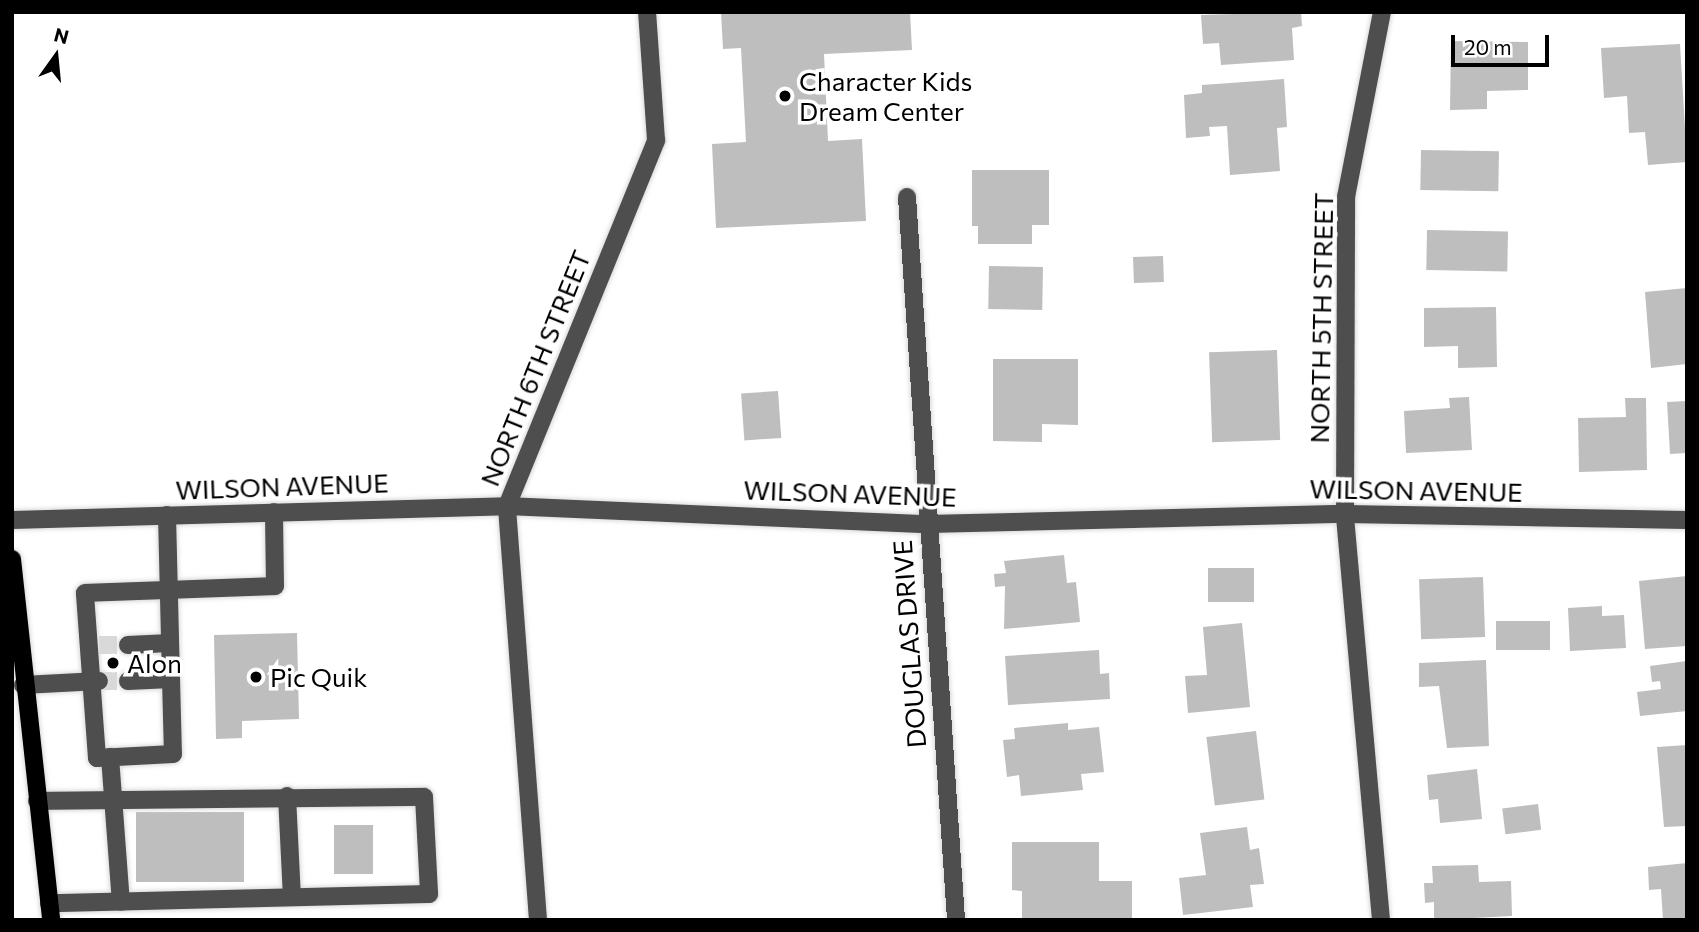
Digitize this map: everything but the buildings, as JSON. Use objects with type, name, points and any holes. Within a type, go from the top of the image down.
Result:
[{"type":"main road","points":[[12,559],[23,685],[50,912]]},
{"type":"street","name":"NORTH 6TH STREET","points":[[538,920],[507,506],[656,140],[647,12]]},
{"type":"street","name":"NORTH 5TH STREET","points":[[1381,920],[1345,514],[1346,197],[1382,12]]},
{"type":"street","name":"DOUGLAS DRIVE","points":[[907,197],[927,524],[956,920]]},
{"type":"street","name":"WILSON AVENUE","points":[[12,520],[507,506],[927,524],[1345,514],[1687,520]]},
{"type":"street","points":[[167,516],[170,590],[173,754],[97,758],[94,646],[85,593],[170,590],[275,586],[274,512]]},
{"type":"street","points":[[128,645],[170,643]]},
{"type":"street","points":[[128,681],[171,679]]},
{"type":"street","points":[[23,685],[95,682]]},
{"type":"street","points":[[110,757],[121,902]]},
{"type":"street","points":[[37,801],[288,796],[424,797],[429,894],[121,902],[50,912]]},
{"type":"street","points":[[288,796],[292,897]]},
{"type":"tunnel","points":[[99,645],[128,645]]},
{"type":"tunnel","points":[[99,681],[128,681]]},
{"type":"place","name":"Character Kids Dream Center","points":[[785,96]]},
{"type":"place","name":"Alon","points":[[113,663]]},
{"type":"place","name":"Pic Quik","points":[[256,677]]}]
